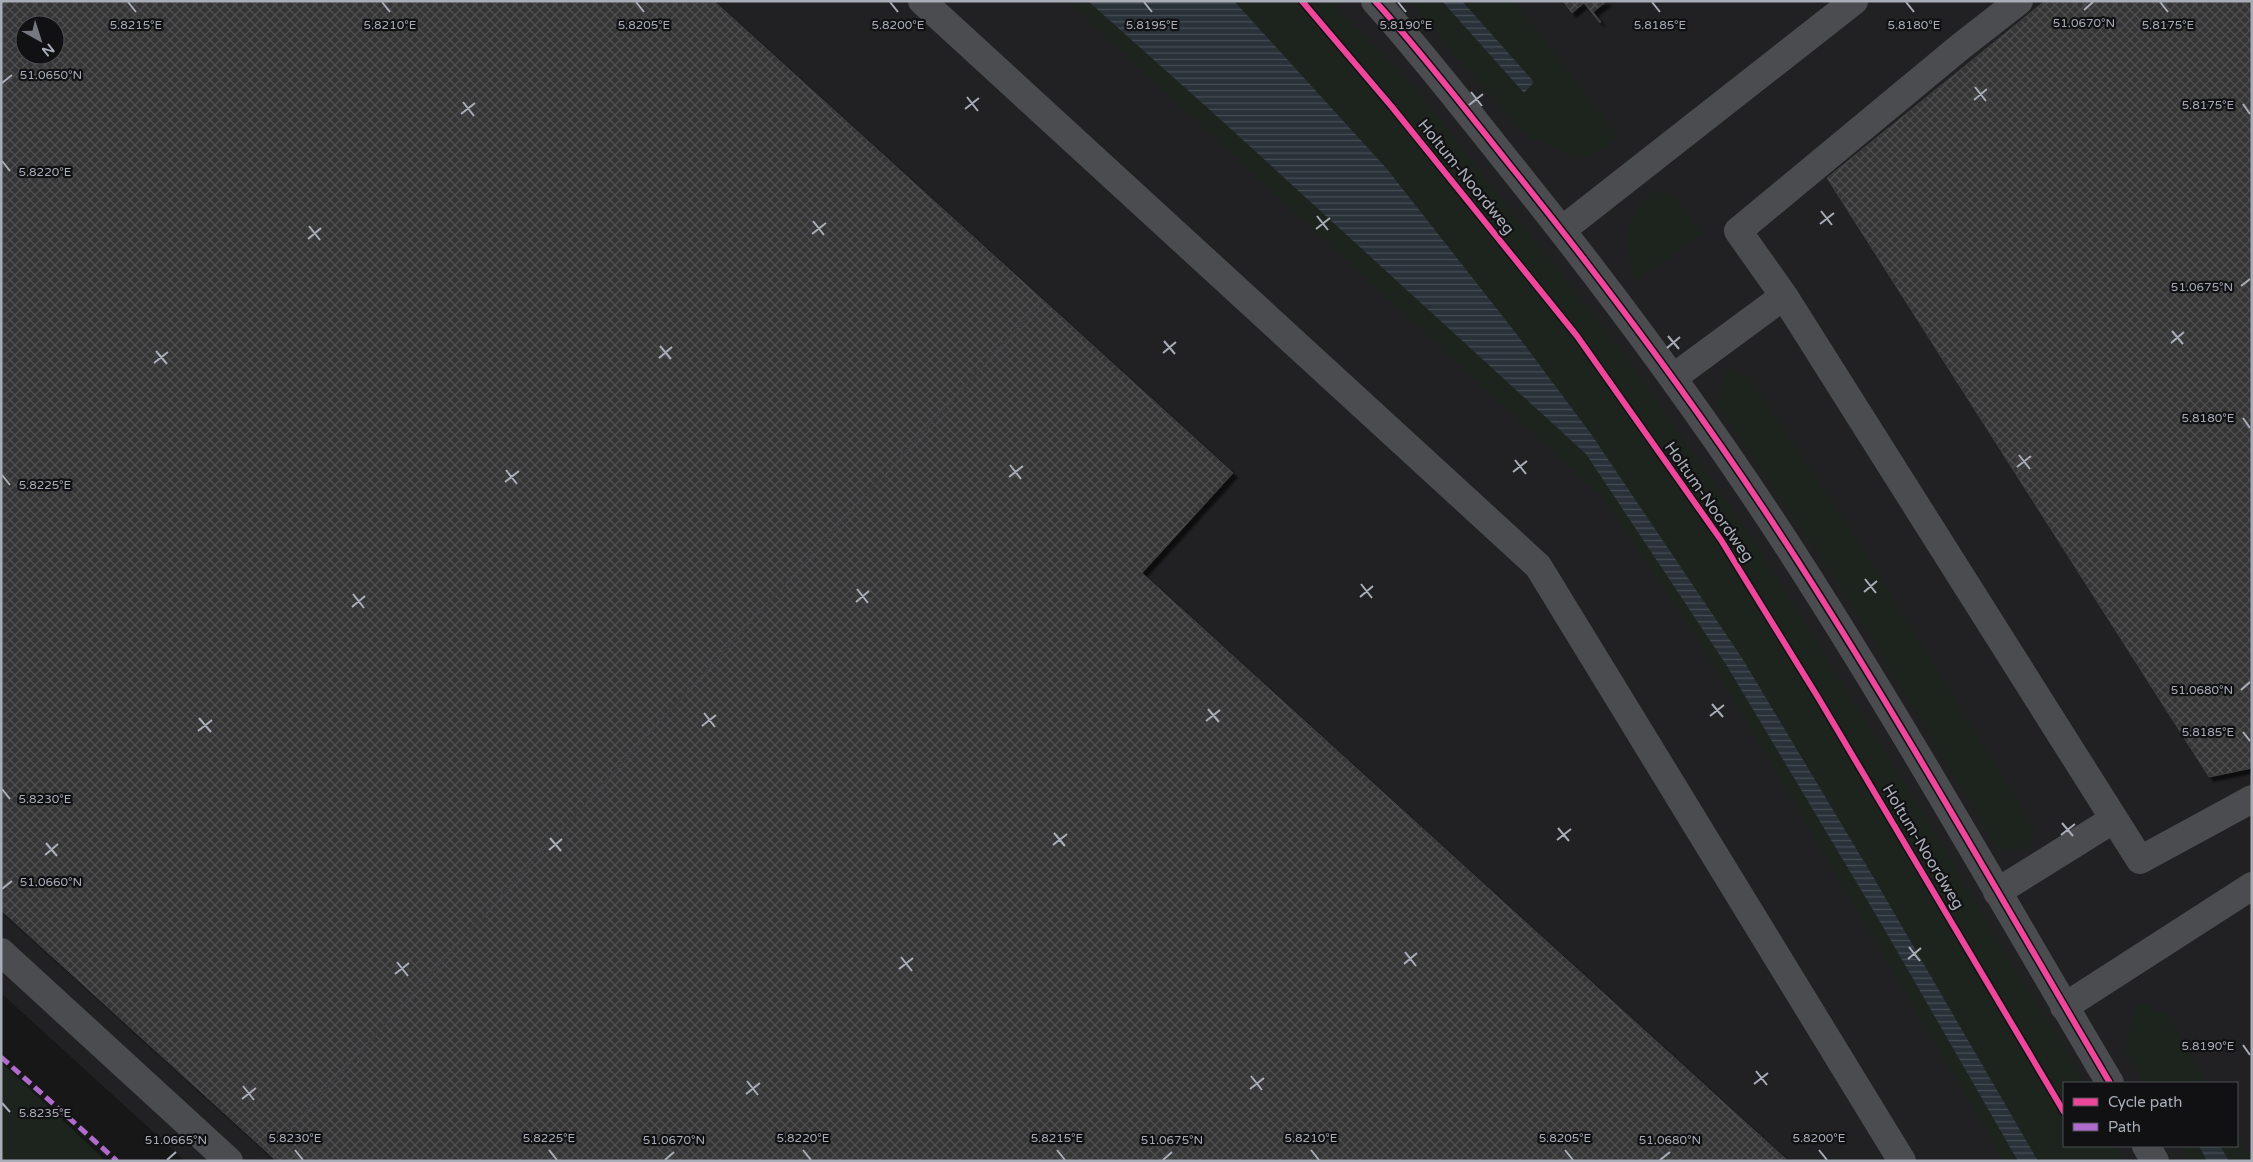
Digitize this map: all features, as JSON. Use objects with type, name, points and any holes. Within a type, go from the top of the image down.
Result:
[{"type":"street","points":[[922,1],[1538,566],[1902,1161]]},
{"type":"street","points":[[1375,1],[1410,40],[1562,230],[1674,377],[1799,563],[1932,780],[2109,1082]]},
{"type":"street","points":[[1562,230],[1854,1]]},
{"type":"street","points":[[2018,1],[1738,231],[1784,296],[2140,860],[2252,799]]},
{"type":"street","points":[[1674,377],[1784,296]]},
{"type":"street","points":[[1997,892],[2114,819]]},
{"type":"street","points":[[2064,1007],[2248,897]]},
{"type":"street","points":[[1,952],[229,1161]]},
{"type":"street","points":[[2147,1147],[2155,1161]]},
{"type":"shaded area","points":[[1,1],[2252,1],[2252,1161],[185,1161],[1,993]]},
{"type":"shaded area","points":[[1067,1],[1332,1],[1417,90],[1621,349],[1757,544],[1936,833],[2021,979],[2075,1062],[2085,1082],[2063,1082],[2063,1147],[2118,1147],[2125,1161],[2004,1161],[1698,640],[1602,497]]},
{"type":"shaded area","points":[[1088,1],[1234,1],[1387,169],[1515,332],[1591,434],[1742,658],[1875,880],[2038,1161],[2018,1161],[1882,925],[1727,666],[1586,454],[1220,119]]},
{"type":"shaded area","points":[[1411,1],[1514,1],[1620,137],[1598,152],[1582,157],[1566,154],[1526,135],[1459,60]]},
{"type":"shaded area","points":[[1442,1],[1462,1],[1534,82],[1524,93]]},
{"type":"shaded area","points":[[1655,190],[1675,196],[1702,233],[1635,282],[1628,243],[1631,221],[1636,210]]},
{"type":"shaded area","points":[[1727,369],[1750,377],[1849,526],[2034,827],[2030,849],[1997,849],[1840,586],[1717,405]]},
{"type":"shaded area","points":[[2143,1003],[2168,1016],[2206,1082],[2142,1082],[2125,1052],[2133,1011]]},
{"type":"shaded area","points":[[1,1062],[106,1161],[1,1161]]},
{"type":"shaded area","points":[[2238,1137],[2252,1161],[2188,1161],[2180,1147],[2238,1147]]},
{"type":"shaded area","points":[[2200,1147],[2221,1147],[2229,1161],[2207,1161]]},
{"type":"building","points":[[1,1],[714,1],[1043,300],[268,1153],[1,910]]},
{"type":"building","points":[[1563,1],[1607,1],[1593,12],[1600,23],[1584,3],[1572,13]]},
{"type":"building","points":[[2045,1],[2252,1],[2252,768],[2209,777],[1827,178]]},
{"type":"building","points":[[1043,300],[1233,473],[1142,573],[1788,1161],[276,1161],[268,1153]]},
{"type":"marked path","points":[[1,1057],[117,1161]]},
{"type":"cycle path","name":"Holtum-Noordweg","points":[[1302,1],[1392,107],[1577,336],[1721,540],[1819,699],[2063,1110]]},
{"type":"cycle path","points":[[1375,1],[1443,81],[1547,212],[1623,310],[1731,460],[1799,563],[1879,692],[2109,1082]]}]
